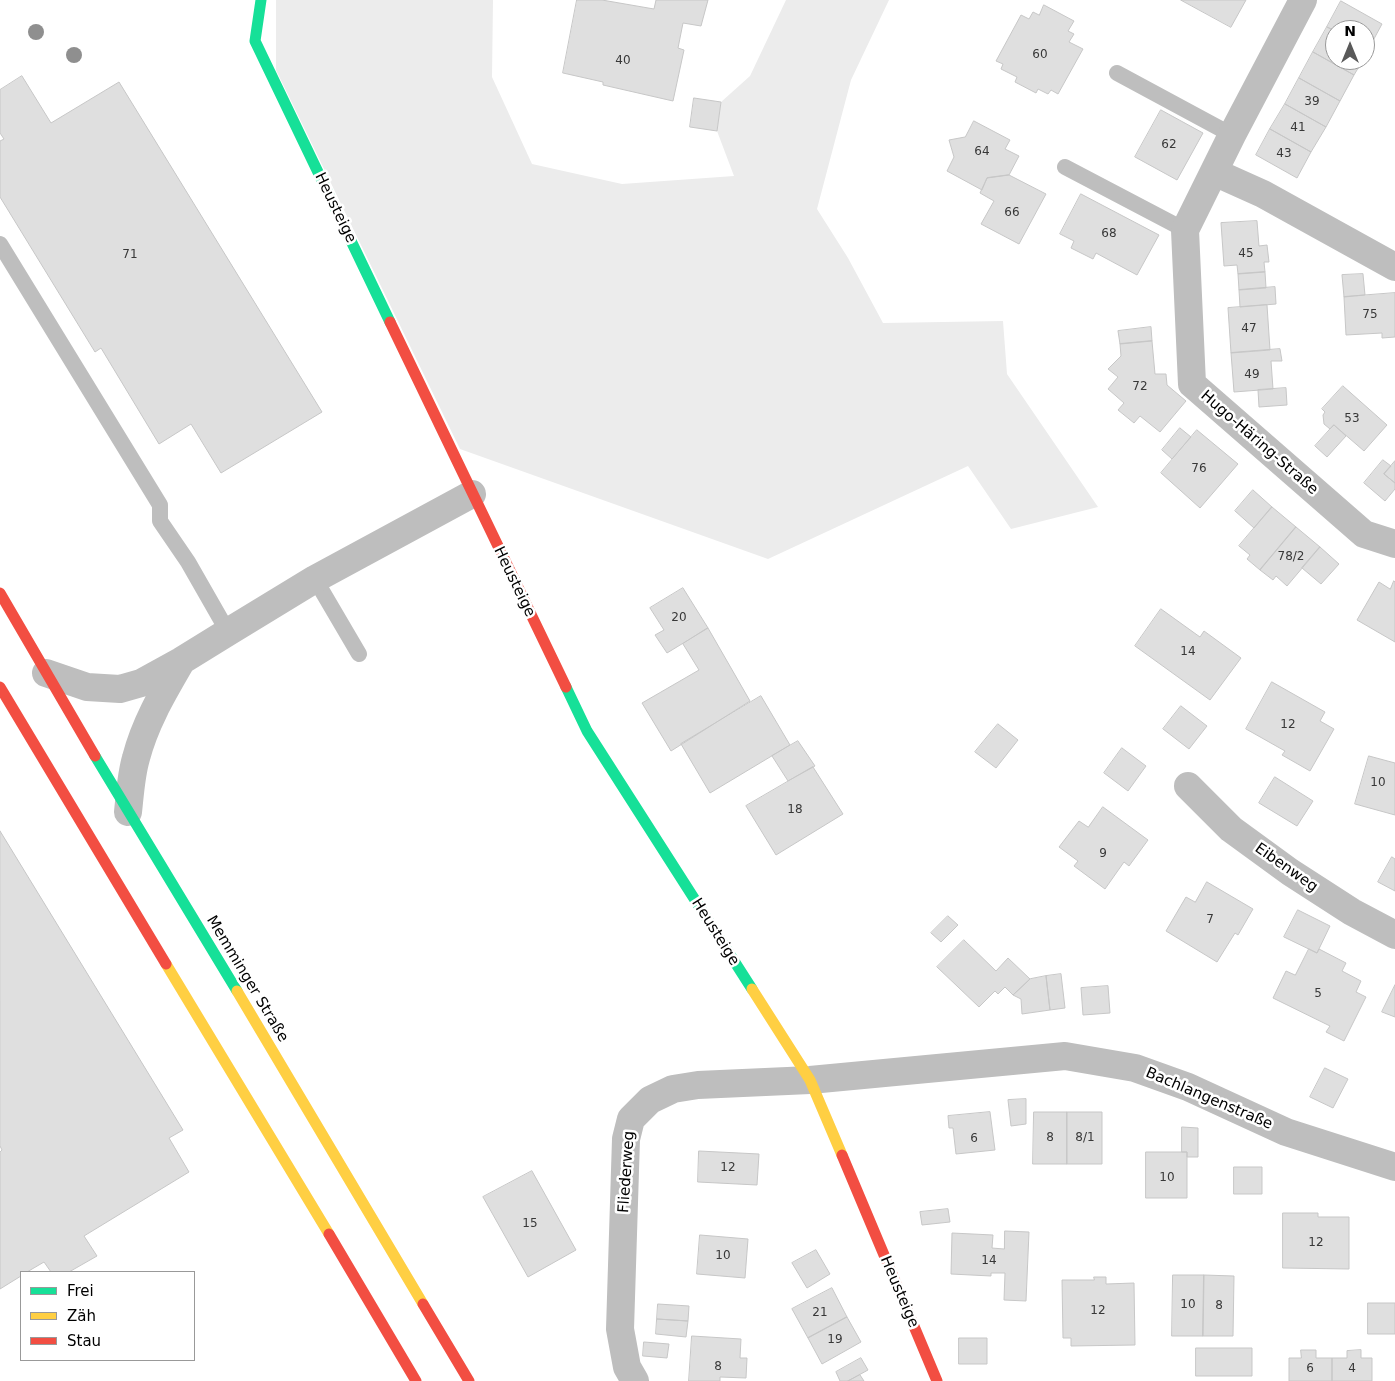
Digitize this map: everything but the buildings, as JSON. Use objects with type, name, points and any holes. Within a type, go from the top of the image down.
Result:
[{"type":"main road","name":"Heusteige","points":[[262,0],[255,41],[587,731],[810,1080],[937,1381]]},
{"type":"main road","name":"Memminger Straße","points":[[0,593],[128,812],[469,1381]]},
{"type":"main road","points":[[0,688],[416,1381]]},
{"type":"street","name":"Hugo-Häring-Straße","points":[[1303,0],[1232,135],[1185,230],[1192,384],[1364,534],[1395,544]]},
{"type":"street","points":[[1214,172],[1263,194],[1395,267]]},
{"type":"street","points":[[46,673],[87,686],[120,689],[141,683],[316,580],[472,494]]},
{"type":"street","points":[[128,812],[136,758],[144,731],[156,704],[181,661]]},
{"type":"street","name":"Eibenweg","points":[[1188,786],[1231,829],[1290,872],[1352,912],[1395,934]]},
{"type":"street","name":"Bachlangenstraße","points":[[810,1080],[1065,1056],[1135,1068],[1188,1087],[1286,1132],[1395,1167]]},
{"type":"street","name":"Fliederweg","points":[[635,1381],[627,1367],[620,1329],[626,1139],[631,1119],[650,1100],[673,1089],[698,1085],[810,1080]]},
{"type":"lane","points":[[1117,73],[1232,135]]},
{"type":"lane","points":[[1065,167],[1185,230]]},
{"type":"lane","points":[[0,244],[160,505],[160,521],[188,562],[228,632]]},
{"type":"lane","points":[[316,580],[359,654]]},
{"type":"shaded area","points":[[276,0],[493,0],[492,77],[532,164],[622,184],[734,176],[717,131],[721,102],[750,76],[786,0],[889,0],[851,80],[817,209],[848,258],[883,323],[1003,321],[1007,374],[1098,507],[1011,529],[968,466],[768,559],[460,449],[276,70]]},
{"type":"traffic: fast","points":[[261,0],[255,41],[390,322]]},
{"type":"traffic: fast","points":[[566,687],[587,731],[752,989]]},
{"type":"traffic: fast","points":[[95,756],[237,991]]},
{"type":"traffic: slow","points":[[166,964],[329,1234]]},
{"type":"traffic: slow","points":[[752,989],[810,1080],[842,1155]]},
{"type":"traffic: slow","points":[[237,991],[423,1304]]},
{"type":"traffic: jam","points":[[390,322],[566,687]]},
{"type":"traffic: jam","points":[[0,593],[95,756]]},
{"type":"traffic: jam","points":[[0,687],[166,964]]},
{"type":"traffic: jam","points":[[842,1155],[937,1381]]},
{"type":"traffic: jam","points":[[329,1234],[416,1381]]},
{"type":"traffic: jam","points":[[423,1304],[469,1381]]}]
